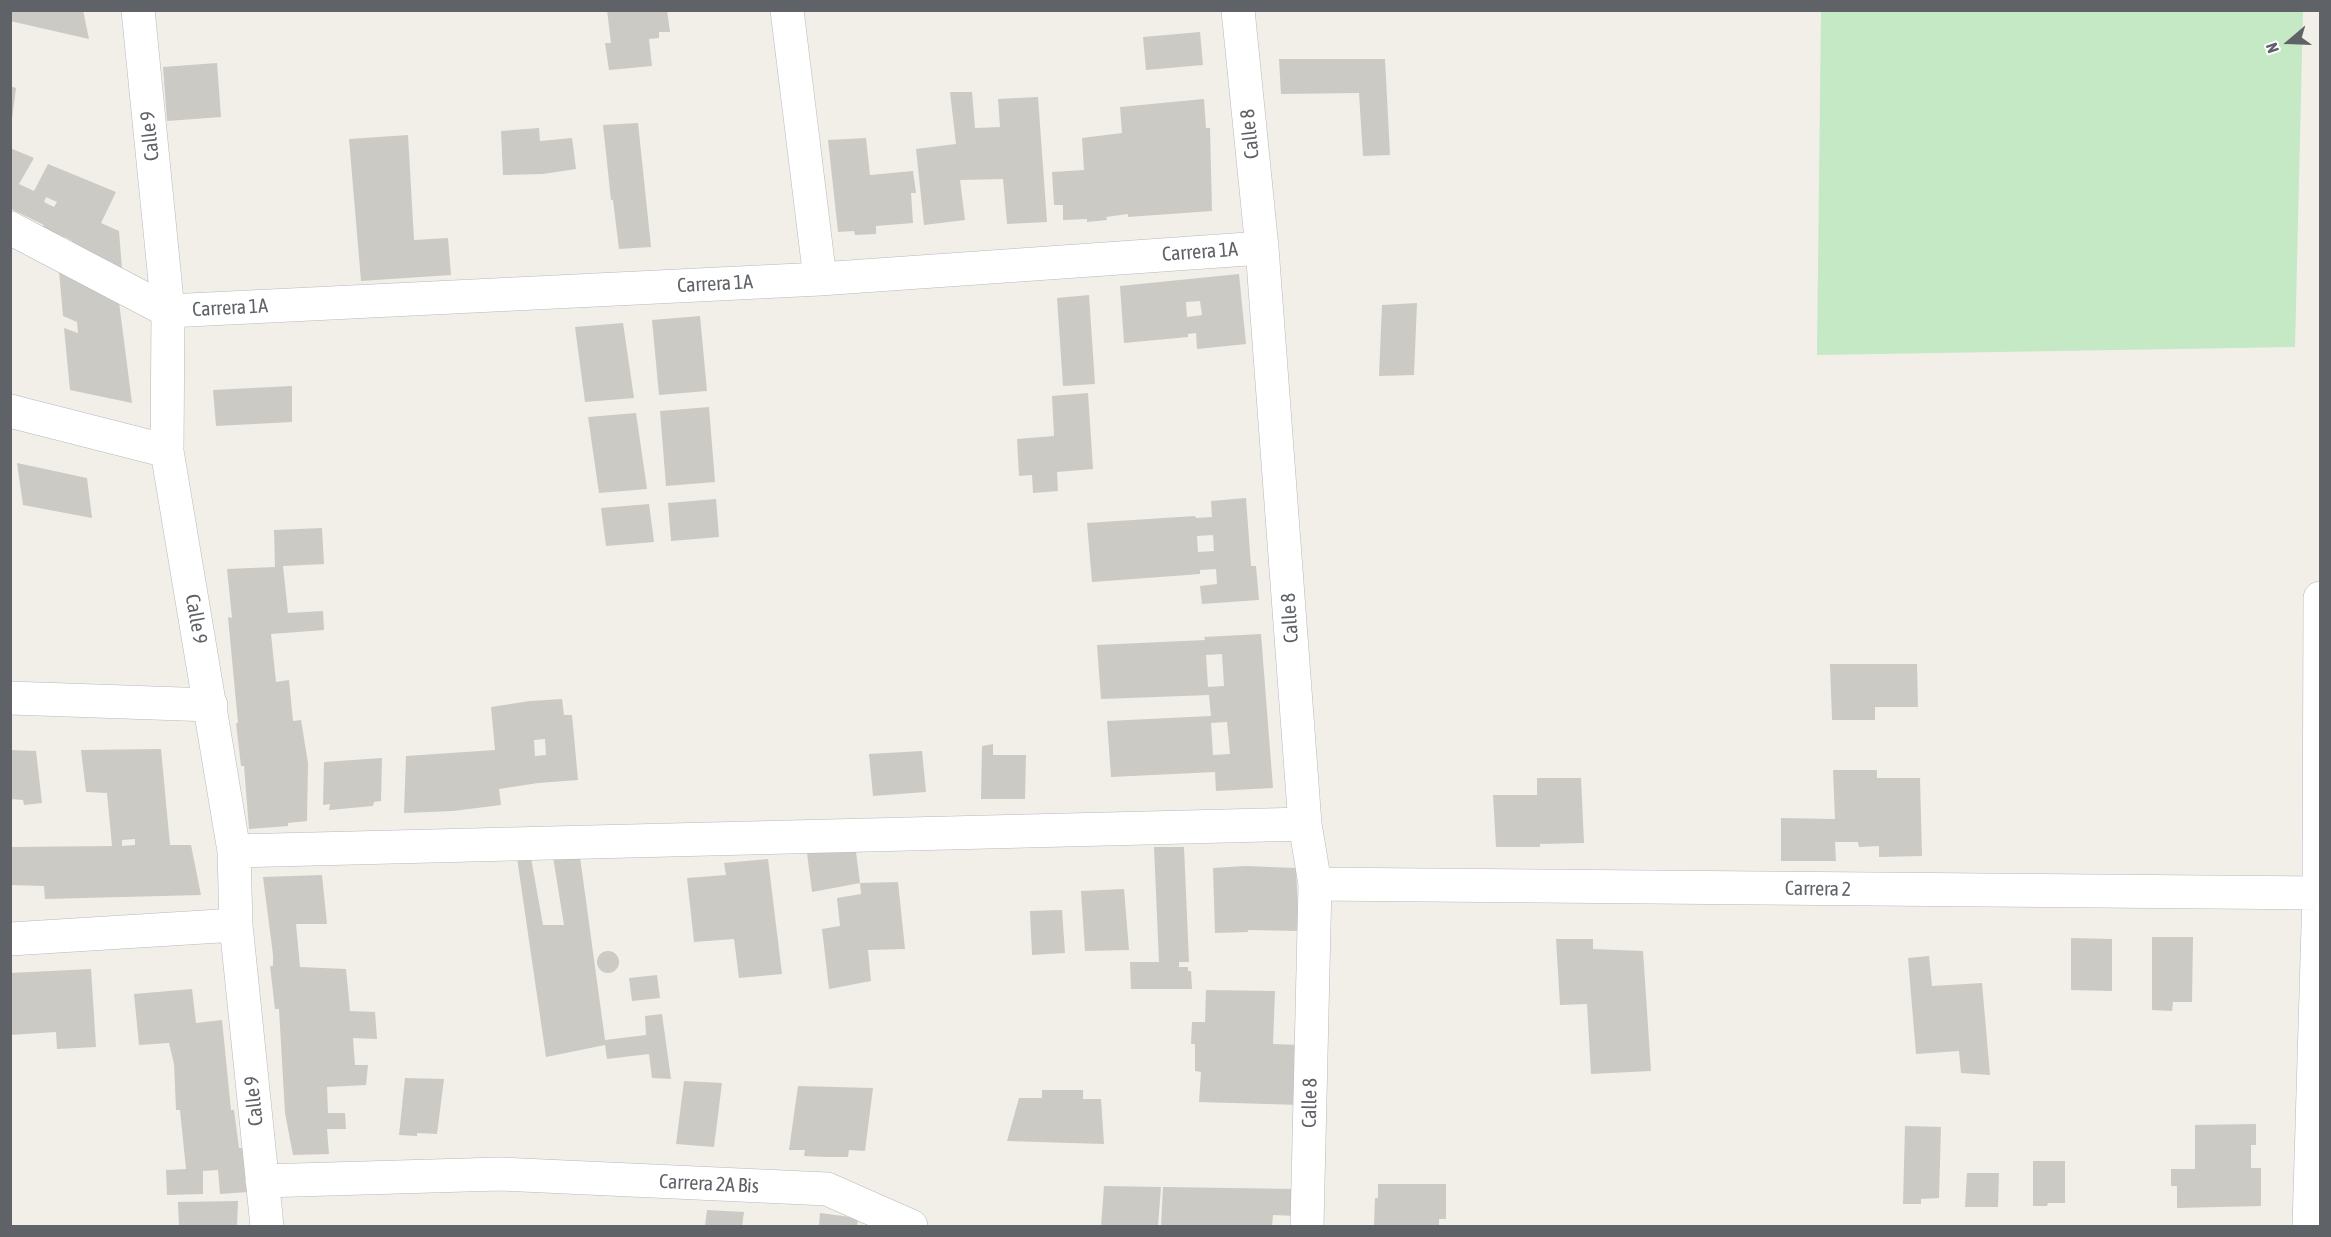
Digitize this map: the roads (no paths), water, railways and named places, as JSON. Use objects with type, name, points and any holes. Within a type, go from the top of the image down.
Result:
[{"type":"street","name":"Calle 9","points":[[138,10],[168,311],[167,451],[234,851],[236,925],[267,1227]]},
{"type":"street","points":[[787,10],[820,279]]},
{"type":"street","name":"Calle 8","points":[[1238,10],[1262,248],[1305,824],[1315,884],[1307,1227]]},
{"type":"street","points":[[10,228],[168,311]]},
{"type":"street","name":"Carrera 1A","points":[[168,311],[820,279],[1262,248]]},
{"type":"street","points":[[10,411],[167,451]]},
{"type":"street","points":[[2309,1227],[2320,893],[2320,598]]},
{"type":"street","points":[[10,698],[211,705]]},
{"type":"street","points":[[234,851],[1305,824]]},
{"type":"street","name":"Carrera 2","points":[[1315,884],[2320,893]]},
{"type":"street","points":[[10,939],[236,925]]},
{"type":"street","name":"Carrera 2A Bis","points":[[262,1181],[500,1174],[827,1189],[911,1227]]}]
